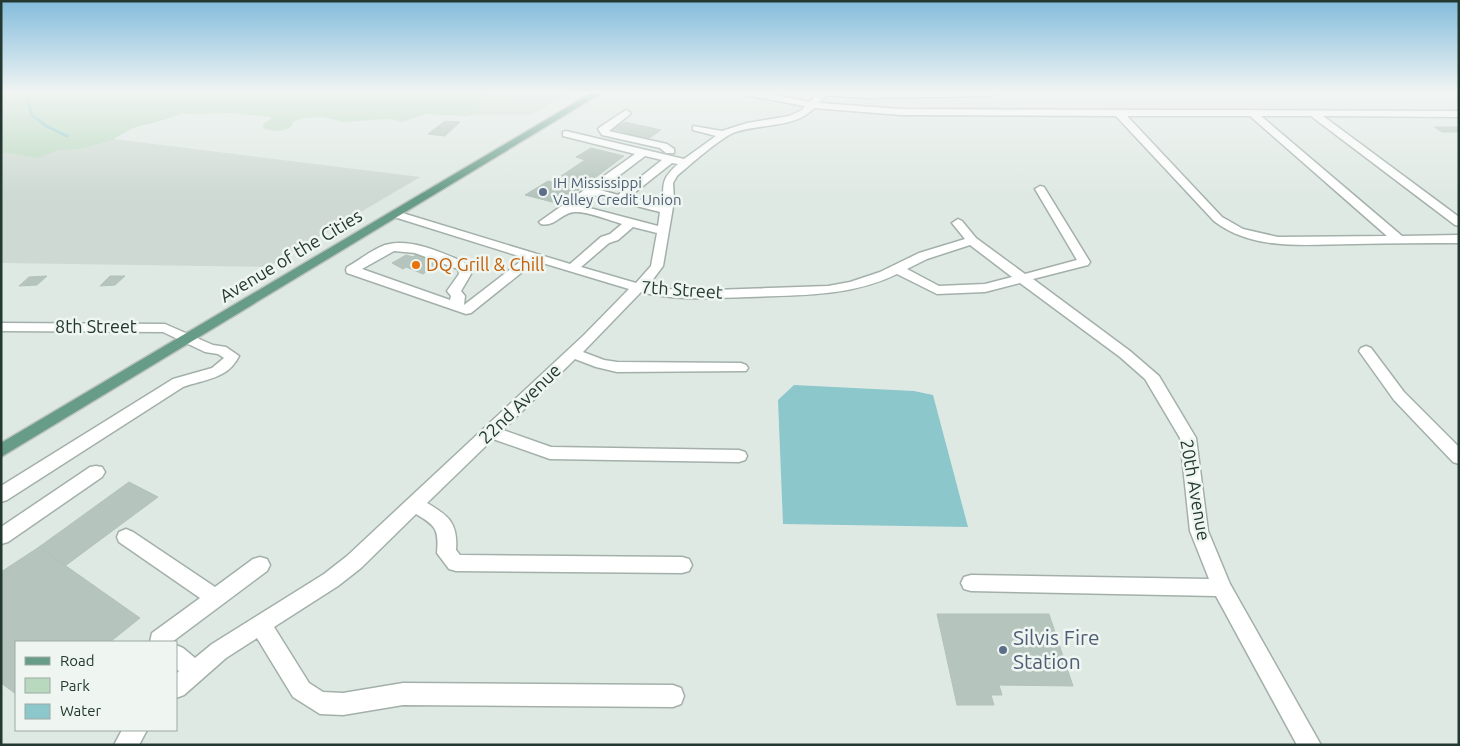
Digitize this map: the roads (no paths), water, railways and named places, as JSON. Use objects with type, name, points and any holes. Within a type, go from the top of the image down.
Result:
[{"type":"main road","name":"Avenue of the Cities","points":[[521,139],[541,127]]},
{"type":"main road","name":"Avenue of the Cities","points":[[1,451],[541,127]]},
{"type":"street","points":[[606,127],[603,129],[605,133],[662,146],[670,155]]},
{"type":"street","name":"22nd Avenue","points":[[178,686],[219,651],[331,580],[354,562],[416,505],[573,353],[646,280],[657,266],[666,210],[668,183],[673,174],[725,135],[746,127]]},
{"type":"street","points":[[1132,127],[1218,220],[1232,231],[1255,238],[1278,241],[1459,239]]},
{"type":"street","points":[[1268,127],[1399,240]]},
{"type":"street","points":[[1331,127],[1459,223]]},
{"type":"street","points":[[696,128],[725,135]]},
{"type":"street","points":[[566,134],[584,134],[690,160]]},
{"type":"street","points":[[584,134],[644,152],[670,155]]},
{"type":"street","points":[[546,222],[566,210],[644,152]]},
{"type":"street","points":[[621,198],[670,155]]},
{"type":"street","points":[[896,269],[937,290],[985,288],[1084,262],[1040,189]]},
{"type":"street","points":[[591,191],[666,210]]},
{"type":"street","points":[[566,210],[577,208],[662,232]]},
{"type":"street","name":"7th Street","points":[[395,214],[572,269],[660,293],[713,294],[828,290],[852,286],[923,256],[972,241]]},
{"type":"street","points":[[572,269],[605,240],[614,237],[630,223]]},
{"type":"street","name":"20th Avenue","points":[[958,223],[972,241],[1151,376],[1188,438],[1199,531],[1222,588],[1310,745]]},
{"type":"street","points":[[456,306],[458,296],[454,291],[465,274],[464,268],[455,263],[405,247],[393,247],[352,270],[466,310],[534,257]]},
{"type":"street","name":"8th Street","points":[[1,327],[165,328],[210,349],[207,356],[219,362],[230,362],[216,373],[194,377],[178,383],[1,495]]},
{"type":"street","points":[[1366,351],[1400,396],[1459,458]]},
{"type":"street","points":[[573,353],[601,364],[617,367],[741,368]]},
{"type":"street","points":[[491,432],[550,453],[739,456]]},
{"type":"street","points":[[1,537],[96,472]]},
{"type":"street","points":[[416,505],[442,522],[449,534],[446,553],[456,563],[682,565]]},
{"type":"street","points":[[126,537],[215,598]]},
{"type":"street","points":[[160,641],[260,566]]},
{"type":"street","points":[[972,583],[1222,588]]},
{"type":"street","points":[[260,624],[301,690],[320,703],[343,704],[403,694],[673,696]]},
{"type":"street","points":[[178,657],[195,671]]},
{"type":"street","points":[[125,745],[135,731]]},
{"type":"water","points":[[794,385],[914,391],[933,395],[968,527],[783,524],[778,400]]},
{"type":"waterway","points":[[48,127],[67,136]]},
{"type":"place","name":"IH Mississippi Valley Credit Union","points":[[543,192]]},
{"type":"place","name":"DQ Grill & Chill","points":[[416,265]]},
{"type":"place","name":"Silvis Fire Station","points":[[1003,650]]}]
